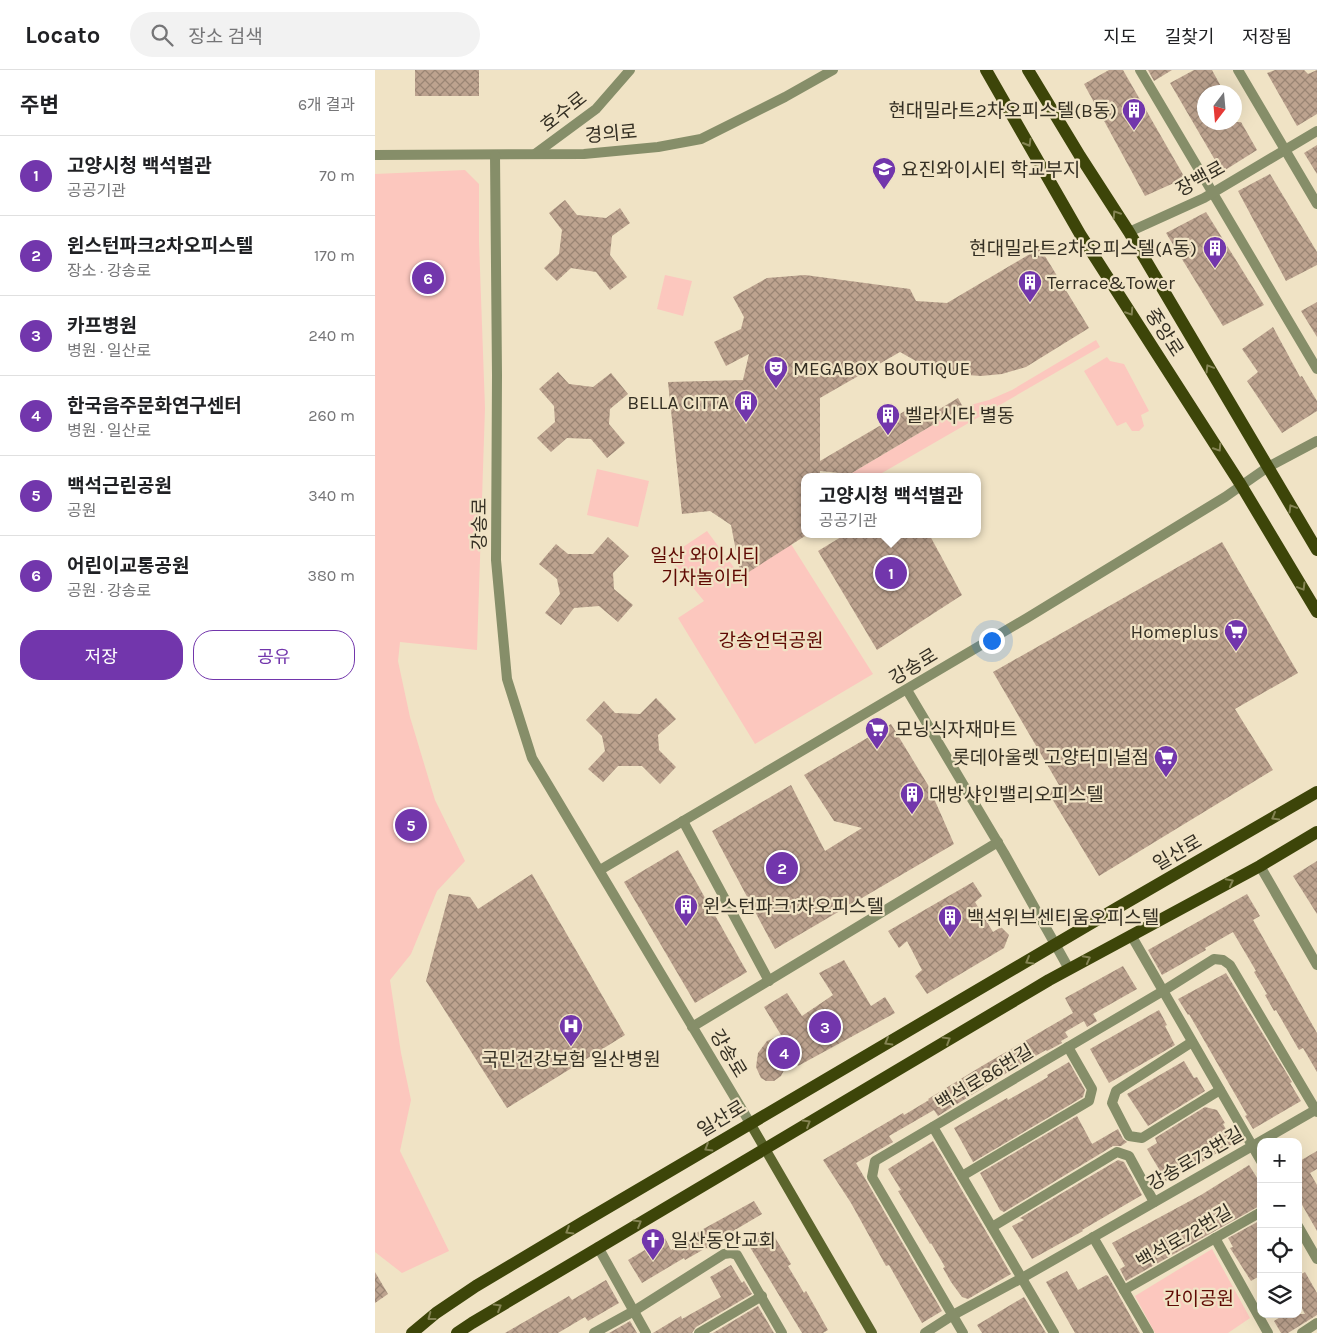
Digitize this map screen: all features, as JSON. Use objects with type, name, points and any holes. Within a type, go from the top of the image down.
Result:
[{"type":"main road","name":"중앙로","points":[[986,70],[1080,234],[1241,485],[1317,612]]},
{"type":"main road","name":"중앙로","points":[[1028,70],[1129,232],[1317,550]]},
{"type":"main road","name":"일산로","points":[[411,1333],[436,1312],[476,1286],[750,1123],[1317,792]]},
{"type":"main road","points":[[457,1333],[1069,968],[1260,866],[1317,832]]},
{"type":"main road","name":"강송로","points":[[750,1123],[872,1333]]},
{"type":"street","name":"호수로","points":[[535,154],[596,109],[630,70]]},
{"type":"street","name":"경의로","points":[[375,155],[584,154],[657,147],[701,139],[785,97],[833,70]]},
{"type":"street","points":[[1140,70],[1317,369]]},
{"type":"street","points":[[1238,70],[1317,204]]},
{"type":"street","name":"장백로","points":[[1129,232],[1213,193],[1317,131]]},
{"type":"street","name":"강송로","points":[[495,155],[496,560],[507,680],[532,758],[750,1123]]},
{"type":"street","points":[[1241,485],[1268,467],[1317,442]]},
{"type":"street","name":"강송로","points":[[599,870],[907,690],[1225,497],[1241,485]]},
{"type":"street","points":[[907,690],[998,842],[1069,968]]},
{"type":"street","points":[[683,821],[769,981]]},
{"type":"street","points":[[692,1027],[998,842]]},
{"type":"street","points":[[1260,866],[1317,965]]},
{"type":"street","points":[[1131,936],[1257,1154]]},
{"type":"street","name":"강송로73번길","points":[[925,1333],[953,1315],[1022,1278],[1316,1110],[1230,965],[1223,960],[1215,959],[1163,991]]},
{"type":"street","points":[[962,1176],[1089,1101],[1093,1089],[1072,1045],[1163,991]]},
{"type":"street","points":[[1192,1042],[1115,1091],[1112,1103],[1129,1136],[1142,1138],[1220,1090]]},
{"type":"street","name":"백석로86번길","points":[[1054,1333],[933,1127],[1072,1045]]},
{"type":"street","points":[[933,1127],[875,1161],[872,1176],[963,1333]]},
{"type":"street","points":[[992,1227],[1117,1152],[1129,1156],[1153,1202]]},
{"type":"street","name":"백석로72번길","points":[[1124,1290],[1257,1214]]},
{"type":"street","points":[[1299,1228],[1317,1259]]},
{"type":"street","points":[[1093,1237],[1149,1333]]},
{"type":"street","points":[[1215,1238],[1268,1333]]},
{"type":"street","points":[[599,1247],[646,1333]]},
{"type":"street","points":[[595,1333],[634,1311],[724,1254],[731,1253],[737,1255],[782,1333]]},
{"type":"street","points":[[699,1333],[762,1296]]},
{"type":"street","points":[[1302,1333],[1317,1323]]},
{"type":"green space","points":[[465,170],[479,184],[479,242],[485,408],[477,650],[400,642],[398,661],[410,717],[435,800],[465,861],[437,891],[411,954],[390,980],[401,1053],[411,1100],[400,1151],[449,1251],[402,1273],[375,1252],[375,174]]},
{"type":"green space","points":[[665,275],[692,281],[683,316],[657,309]]},
{"type":"green space","points":[[1096,340],[1100,347],[882,473],[852,473],[963,407],[989,400],[1012,390]]},
{"type":"green space","points":[[1107,357],[1110,361],[1124,364],[1149,411],[1141,415],[1144,426],[1139,431],[1132,431],[1126,422],[1117,426],[1084,371]]},
{"type":"green space","points":[[597,469],[649,481],[638,527],[587,515]]},
{"type":"green space","name":"강송언덕공원","points":[[707,531],[741,577],[791,544],[873,674],[755,744],[678,618],[704,601],[668,557]]},
{"type":"green space","name":"간이공원","points":[[1212,1249],[1250,1318],[1228,1333],[1155,1333],[1135,1296]]},
{"type":"building","points":[[415,70],[479,70],[479,96],[415,96]]},
{"type":"building","name":"현대밀라트2차오피스텔(B동)","points":[[1109,70],[1123,70],[1185,178],[1145,196],[1084,84]]},
{"type":"building","points":[[1148,70],[1172,70],[1154,81]]},
{"type":"building","points":[[1194,70],[1212,70],[1220,85],[1197,85],[1197,129],[1170,83]]},
{"type":"building","points":[[1275,70],[1304,70],[1308,74],[1317,70],[1317,114],[1297,126],[1267,73]]},
{"type":"building","points":[[1242,124],[1257,150],[1222,172],[1197,130],[1242,130]]},
{"type":"building","points":[[1317,145],[1317,174],[1304,153]]},
{"type":"building","points":[[1270,174],[1317,252],[1317,265],[1286,281],[1238,191]]},
{"type":"building","points":[[565,200],[577,215],[606,218],[620,208],[630,223],[612,236],[610,255],[627,277],[610,290],[596,272],[571,268],[557,281],[544,268],[559,254],[562,230],[549,213]]},
{"type":"building","name":"현대밀라트2차오피스텔(A동)","points":[[1206,212],[1264,305],[1223,326],[1166,233]]},
{"type":"building","name":"BELLA CITTA","points":[[1040,248],[1089,328],[1026,367],[1002,374],[981,376],[954,374],[923,365],[900,352],[820,398],[820,461],[915,405],[923,419],[958,398],[963,407],[852,473],[820,471],[820,473],[801,473],[802,538],[741,577],[731,525],[710,511],[682,514],[668,382],[743,380],[749,354],[726,366],[714,342],[741,329],[744,317],[733,297],[767,278],[805,275],[910,289],[916,301],[947,303]]},
{"type":"building","points":[[1317,302],[1317,337],[1301,311]]},
{"type":"building","points":[[1273,327],[1300,377],[1302,376],[1317,401],[1317,411],[1282,433],[1247,381],[1258,372],[1242,349]]},
{"type":"building","points":[[558,372],[569,384],[593,387],[611,373],[628,394],[610,409],[609,424],[625,443],[607,458],[591,439],[567,438],[551,452],[537,438],[555,422],[554,406],[539,389]]},
{"type":"building","points":[[608,537],[629,556],[613,573],[614,589],[633,605],[618,622],[599,606],[574,608],[561,625],[545,613],[560,594],[557,579],[539,564],[556,544],[568,554],[593,554]]},
{"type":"building","points":[[839,538],[931,538],[962,595],[877,650],[818,551]]},
{"type":"building","points":[[1222,542],[1298,673],[1235,709],[1273,770],[1099,876],[1048,792],[1059,785],[993,672]]},
{"type":"building","points":[[656,698],[676,719],[658,735],[659,750],[676,767],[660,784],[642,766],[618,766],[603,782],[588,769],[605,751],[602,736],[586,720],[604,701],[615,713],[640,714]]},
{"type":"building","points":[[891,724],[928,785],[954,844],[775,949],[712,831],[791,785],[825,851],[862,828],[834,821],[804,775]]},
{"type":"building","name":"윈스턴파크1차오피스텔","points":[[678,850],[747,972],[695,1003],[624,882]]},
{"type":"building","points":[[1317,861],[1317,914],[1293,876]]},
{"type":"building","points":[[532,874],[625,1035],[507,1108],[426,981],[449,894],[470,897],[478,909]]},
{"type":"building","name":"백석위브센티움오피스텔","points":[[973,882],[982,896],[975,902],[993,932],[1001,927],[1009,935],[1004,948],[927,994],[915,976],[922,970],[907,941],[899,948],[888,931]]},
{"type":"building","points":[[1247,894],[1260,916],[1253,920],[1317,1033],[1317,1072],[1303,1048],[1299,1050],[1276,1010],[1274,1011],[1265,995],[1267,994],[1254,972],[1256,971],[1233,932],[1162,975],[1148,950]]},
{"type":"building","points":[[844,960],[871,1006],[885,997],[895,1013],[798,1066],[792,1055],[781,1076],[774,1081],[766,1081],[761,1078],[756,1067],[758,1053],[767,1041],[781,1035],[764,1007],[787,993],[802,1016],[833,995],[819,973]]},
{"type":"building","points":[[1123,966],[1137,989],[1093,1014],[1097,1021],[1087,1027],[1084,1021],[1065,1032],[1068,1037],[1061,1041],[1062,1043],[1013,1069],[938,1116],[934,1110],[889,1136],[893,1142],[856,1163],[942,1311],[922,1323],[889,1265],[886,1266],[851,1203],[823,1160],[903,1113],[904,1115],[982,1066],[1073,1013],[1065,998]]},
{"type":"building","points":[[1226,973],[1292,1082],[1290,1083],[1301,1101],[1253,1129],[1245,1116],[1247,1115],[1189,1014],[1178,999]]},
{"type":"building","points":[[1159,1010],[1175,1045],[1109,1083],[1090,1049]]},
{"type":"building","points":[[1184,1061],[1194,1078],[1197,1077],[1205,1091],[1148,1126],[1127,1094]]},
{"type":"building","points":[[1069,1062],[1085,1090],[1083,1097],[973,1162],[954,1128],[1007,1098],[1008,1100],[1048,1077],[1047,1075]]},
{"type":"building","points":[[1205,1107],[1217,1110],[1234,1143],[1166,1181],[1147,1149],[1157,1143],[1155,1138]]},
{"type":"building","points":[[1077,1116],[1092,1144],[1118,1129],[1123,1139],[1127,1142],[1121,1146],[1113,1146],[1004,1212],[1000,1210],[980,1173]]},
{"type":"building","points":[[933,1141],[1011,1274],[968,1299],[962,1297],[951,1282],[943,1268],[945,1267],[898,1191],[901,1190],[888,1169]]},
{"type":"building","points":[[1317,1151],[1317,1169],[1310,1173],[1317,1185],[1317,1231],[1302,1205],[1302,1160]]},
{"type":"building","points":[[1118,1160],[1124,1162],[1142,1195],[1032,1259],[1012,1226],[1024,1220],[1020,1218]]},
{"type":"building","points":[[1249,1165],[1257,1178],[1257,1207],[1126,1281],[1120,1269],[1125,1266],[1112,1243],[1201,1195]]},
{"type":"building","points":[[754,1201],[762,1214],[713,1243],[711,1249],[706,1248],[685,1260],[684,1258],[642,1283],[628,1260],[665,1238],[671,1250],[697,1235],[696,1233]]},
{"type":"building","points":[[1257,1222],[1257,1277],[1251,1281],[1230,1248],[1233,1247],[1228,1238]]},
{"type":"building","points":[[771,1231],[791,1264],[788,1266],[804,1293],[806,1291],[828,1330],[823,1333],[802,1333],[748,1244]]},
{"type":"building","points":[[731,1265],[742,1283],[744,1281],[752,1294],[696,1327],[692,1333],[653,1333],[681,1316],[682,1319],[721,1297],[710,1277]]},
{"type":"building","points":[[1067,1271],[1078,1290],[1106,1275],[1108,1276],[1140,1333],[1075,1333],[1046,1282]]},
{"type":"building","points":[[375,1272],[388,1294],[375,1303]]},
{"type":"building","points":[[1305,1272],[1317,1293],[1317,1315],[1288,1333],[1281,1333],[1274,1321],[1279,1318],[1302,1318],[1302,1314],[1305,1314],[1302,1309],[1302,1274]]},
{"type":"building","points":[[606,1280],[619,1303],[588,1321],[585,1317],[558,1333],[505,1333],[569,1296],[572,1300]]},
{"type":"building","points":[[1024,1297],[1046,1333],[982,1333],[977,1325]]},
{"type":"building","points":[[758,1306],[774,1333],[713,1333]]},
{"type":"building","points":[[630,1321],[637,1333],[609,1333],[625,1324]]},
{"type":"place","name":"현대밀라트2차오피스텔(B동)","points":[[1134,131]]},
{"type":"place","name":"요진와이시티 학교부지","points":[[884,190]]},
{"type":"place","name":"현대밀라트2차오피스텔(A동)","points":[[1215,269]]},
{"type":"place","name":"어린이교통공원","points":[[428,278]]},
{"type":"place","name":"Terrace&Tower","points":[[1030,303]]},
{"type":"place","name":"MEGABOX BOUTIQUE","points":[[776,389]]},
{"type":"place","name":"BELLA CITTA","points":[[746,423]]},
{"type":"place","name":"벨라시타 별동","points":[[888,436]]},
{"type":"place","name":"고양시청 백석별관","points":[[891,573]]},
{"type":"place","name":"Homeplus","points":[[1236,652]]},
{"type":"place","name":"모닝식자재마트","points":[[877,750]]},
{"type":"place","name":"롯데아울렛 고양터미널점","points":[[1166,778]]},
{"type":"place","name":"대방샤인밸리오피스텔","points":[[912,815]]},
{"type":"place","name":"백석근린공원","points":[[411,825]]},
{"type":"place","name":"윈스턴파크2차오피스텔","points":[[782,868]]},
{"type":"place","name":"윈스턴파크1차오피스텔","points":[[686,927]]},
{"type":"place","name":"백석위브센티움오피스텔","points":[[950,938]]},
{"type":"place","name":"카프병원","points":[[825,1027]]},
{"type":"place","name":"국민건강보험 일산병원","points":[[571,1047]]},
{"type":"place","name":"한국음주문화연구센터","points":[[784,1053]]},
{"type":"place","name":"일산동안교회","points":[[653,1261]]},
{"type":"park label","name":"일산 와이시티 기차놀이터","points":[[705,566]]}]
